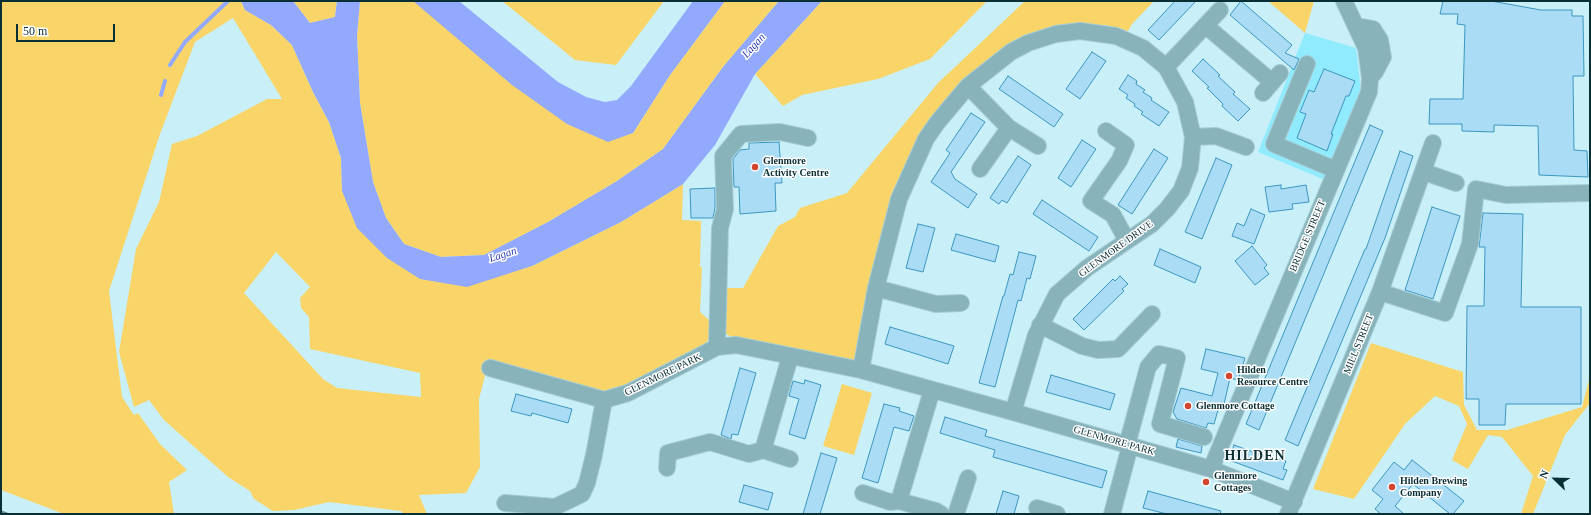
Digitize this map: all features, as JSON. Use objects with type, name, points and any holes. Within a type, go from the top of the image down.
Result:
[{"type":"street","name":"BRIDGE STREET","points":[[1211,469],[1369,92],[1370,78],[1366,48],[1344,1]]},
{"type":"street","points":[[1166,67],[1220,10]]},
{"type":"street","points":[[1206,26],[1272,83]]},
{"type":"street","name":"GLENMORE DRIVE","points":[[861,370],[876,288],[899,199],[907,177],[926,139],[968,86],[1011,52],[1028,43],[1056,34],[1080,31],[1116,36],[1143,48],[1166,67],[1185,102],[1193,137],[1190,168],[1181,191],[1167,209],[1152,224],[1087,268],[1057,294],[1040,325],[1013,412]]},
{"type":"street","points":[[1307,64],[1274,144],[1336,170]]},
{"type":"street","points":[[968,86],[1009,128],[1038,146]]},
{"type":"street","points":[[717,347],[720,228],[726,209],[723,156],[741,134],[781,127],[808,138]]},
{"type":"street","points":[[980,169],[1009,128]]},
{"type":"street","points":[[1106,131],[1126,145],[1119,161],[1091,201],[1113,215],[1127,241]]},
{"type":"street","points":[[1193,137],[1216,136],[1246,147]]},
{"type":"street","name":"MILL STREET","points":[[1291,508],[1380,292],[1424,172],[1433,143]]},
{"type":"street","points":[[1424,172],[1456,183]]},
{"type":"street","points":[[1380,292],[1446,312],[1470,244],[1476,189],[1506,195],[1590,193]]},
{"type":"street","points":[[876,288],[936,304],[961,303]]},
{"type":"street","points":[[1040,325],[1082,346],[1098,350],[1118,349],[1152,314]]},
{"type":"street","name":"GLENMORE PARK","points":[[604,400],[628,393],[717,347],[736,345],[861,370],[1211,469],[1291,508]]},
{"type":"street","points":[[1112,514],[1148,367],[1159,354],[1177,358],[1160,424],[1204,437]]},
{"type":"street","points":[[763,450],[790,357]]},
{"type":"street","points":[[490,368],[604,400],[592,462],[587,483],[582,494],[555,507],[524,510],[505,503]]},
{"type":"street","points":[[899,501],[932,390]]},
{"type":"street","points":[[667,468],[668,453],[710,442],[749,454],[763,450],[790,459]]},
{"type":"street","points":[[956,514],[968,478]]},
{"type":"street","points":[[863,493],[890,502],[899,501],[942,514]]},
{"type":"street","points":[[1038,508],[1057,514]]},
{"type":"shaded area","points":[[1,1],[241,1],[245,10],[271,25],[292,45],[313,92],[329,122],[341,158],[342,191],[387,258],[532,266],[621,222],[683,184],[682,220],[701,221],[700,267],[702,267],[700,312],[709,320],[709,337],[706,344],[625,388],[602,392],[489,360],[479,399],[480,467],[466,493],[419,495],[427,514],[404,514],[401,511],[329,502],[294,510],[273,511],[254,499],[250,491],[228,477],[164,420],[149,400],[134,407],[119,352],[136,249],[159,202],[172,144],[197,136],[267,99],[282,99],[233,18],[195,42],[160,134],[109,291],[122,397],[134,415],[138,413],[160,444],[187,470],[169,482],[174,514],[64,514],[1,490]],"holes":[[[276,252],[310,287],[300,298],[301,308],[309,317],[310,349],[420,373],[421,397],[337,388],[323,379],[244,293]]]},
{"type":"shaded area","points":[[293,1],[337,1],[335,17],[310,23]]},
{"type":"shaded area","points":[[360,1],[413,1],[633,133],[670,75],[725,1],[779,1],[723,67],[663,149],[617,181],[548,222],[484,255],[441,257],[404,244],[386,218],[373,182],[360,103],[357,36]]},
{"type":"shaded area","points":[[502,1],[664,1],[616,65],[575,60]]},
{"type":"shaded area","points":[[822,1],[987,1],[930,59],[878,79],[802,95],[783,106],[755,74]]},
{"type":"shaded area","points":[[1025,1],[1154,1],[1132,24],[1128,31],[1105,25],[1064,28],[1025,39],[915,146],[858,355],[854,360],[843,360],[732,337],[726,334],[723,328],[723,288],[743,288],[778,226],[795,217],[800,208],[847,193],[938,83]]},
{"type":"shaded area","points":[[1268,1],[1314,1],[1305,33]]},
{"type":"shaded area","points":[[1305,33],[1356,48],[1360,95],[1325,180],[1258,152]]},
{"type":"shaded area","points":[[1371,343],[1463,372],[1464,405],[1477,430],[1507,430],[1582,407],[1590,376],[1590,403],[1565,435],[1533,514],[1521,514],[1533,476],[1502,437],[1488,435],[1468,469],[1452,460],[1467,424],[1459,406],[1435,396],[1405,424],[1354,499],[1313,489]]},
{"type":"shaded area","points":[[842,384],[872,393],[854,455],[823,446]]},
{"type":"water","name":"Lagan","points":[[241,1],[293,1],[310,23],[335,17],[337,1],[360,1],[357,36],[360,103],[373,182],[386,218],[404,244],[441,257],[484,255],[548,222],[617,181],[663,149],[723,67],[779,1],[822,1],[755,74],[715,145],[683,184],[621,222],[532,266],[467,287],[420,279],[387,258],[357,228],[342,191],[341,158],[329,122],[313,92],[292,45],[271,25],[245,10]]},
{"type":"water","points":[[413,1],[459,1],[558,82],[586,97],[605,102],[617,100],[631,86],[693,1],[725,1],[670,75],[633,133],[608,142],[567,124],[512,85]]},
{"type":"building","points":[[1175,1],[1196,1],[1159,40],[1148,30]]},
{"type":"building","points":[[1241,1],[1292,45],[1285,53],[1299,59],[1294,70],[1230,15]]},
{"type":"building","points":[[1443,1],[1491,1],[1541,10],[1572,10],[1572,16],[1583,16],[1584,76],[1573,76],[1574,150],[1587,151],[1588,177],[1539,175],[1538,126],[1494,125],[1494,132],[1462,131],[1462,124],[1429,124],[1430,99],[1463,99],[1465,25],[1457,24],[1458,14],[1440,14]]},
{"type":"building","points":[[1092,52],[1106,61],[1080,99],[1066,89]]},
{"type":"building","points":[[1203,59],[1235,92],[1233,94],[1250,109],[1238,121],[1222,106],[1223,104],[1207,88],[1209,87],[1192,71]]},
{"type":"building","points":[[1324,69],[1355,81],[1349,96],[1346,96],[1331,134],[1333,134],[1327,151],[1297,138],[1306,114],[1300,112],[1309,90],[1314,92]]},
{"type":"building","points":[[1128,75],[1137,81],[1136,84],[1145,90],[1143,92],[1152,98],[1151,100],[1169,112],[1159,126],[1141,114],[1143,112],[1126,98],[1128,95],[1119,89]]},
{"type":"building","points":[[1008,76],[1063,114],[1054,127],[999,89]]},
{"type":"building","points":[[971,113],[985,122],[951,172],[955,179],[977,194],[968,208],[931,182],[950,153],[946,150]]},
{"type":"building","points":[[1370,125],[1383,131],[1259,430],[1246,424]]},
{"type":"building","points":[[1082,140],[1096,149],[1071,187],[1058,178]]},
{"type":"building","name":"Glenmore Activity Centre","points":[[779,142],[782,183],[775,183],[776,211],[740,214],[739,187],[734,187],[733,159],[740,150],[749,149],[749,143]]},
{"type":"building","points":[[1154,149],[1168,158],[1132,214],[1118,205]]},
{"type":"building","points":[[1400,151],[1413,156],[1385,238],[1298,446],[1285,440],[1366,249]]},
{"type":"building","points":[[1018,156],[1031,165],[1007,203],[1002,200],[999,204],[990,198]]},
{"type":"building","points":[[1216,158],[1232,165],[1202,239],[1185,232]]},
{"type":"building","points":[[1281,185],[1281,189],[1306,185],[1309,202],[1292,204],[1293,209],[1269,212],[1265,187]]},
{"type":"building","points":[[715,188],[715,208],[713,218],[691,218],[690,189]]},
{"type":"building","points":[[1042,200],[1098,237],[1089,251],[1033,214]]},
{"type":"building","points":[[1432,207],[1460,216],[1433,299],[1405,290]]},
{"type":"building","points":[[1251,209],[1265,215],[1254,244],[1232,236],[1237,223],[1244,226]]},
{"type":"building","points":[[1483,213],[1523,214],[1521,307],[1581,307],[1581,404],[1506,404],[1505,425],[1479,425],[1479,399],[1466,399],[1467,306],[1484,306],[1485,247],[1479,247]]},
{"type":"building","points":[[918,224],[935,228],[923,272],[906,268]]},
{"type":"building","points":[[956,234],[999,246],[995,262],[951,250]]},
{"type":"building","points":[[1252,246],[1267,265],[1264,268],[1269,274],[1255,285],[1235,261]]},
{"type":"building","points":[[1160,249],[1201,267],[1195,283],[1154,265]]},
{"type":"building","points":[[1019,252],[1036,256],[1030,279],[1027,278],[1021,301],[1018,300],[995,387],[979,383],[1003,296],[1010,274],[1013,275]]},
{"type":"building","points":[[1120,276],[1128,284],[1122,289],[1124,291],[1084,330],[1073,319],[1113,279],[1115,281]]},
{"type":"building","points":[[890,327],[954,346],[948,364],[885,344]]},
{"type":"building","points":[[1206,349],[1245,358],[1238,380],[1230,378],[1224,404],[1220,403],[1214,424],[1208,423],[1206,428],[1177,419],[1173,412],[1181,388],[1212,396],[1218,373],[1201,369]]},
{"type":"building","points":[[740,368],[756,373],[738,435],[732,434],[731,439],[721,435]]},
{"type":"building","points":[[1051,375],[1115,394],[1110,410],[1046,392]]},
{"type":"building","points":[[805,380],[821,385],[805,439],[789,434],[799,399],[789,396],[793,381],[804,384]]},
{"type":"building","points":[[516,394],[572,409],[568,423],[532,413],[531,416],[511,411]]},
{"type":"building","points":[[884,404],[900,408],[899,411],[914,416],[909,431],[894,427],[878,483],[862,478]]},
{"type":"building","points":[[945,417],[987,430],[985,436],[1107,471],[1102,488],[993,457],[995,450],[940,433]]},
{"type":"building","points":[[1178,439],[1202,446],[1201,453],[1176,447]]},
{"type":"building","points":[[1234,445],[1275,460],[1276,458],[1286,461],[1283,469],[1287,470],[1283,480],[1229,460]]},
{"type":"building","points":[[821,453],[837,458],[820,514],[803,514]]},
{"type":"building","name":"Hilden Brewing Company","points":[[1412,460],[1464,501],[1453,514],[1450,514],[1413,484],[1395,506],[1404,514],[1381,514],[1375,509],[1383,499],[1372,490],[1394,462],[1404,470]]},
{"type":"building","points":[[744,485],[773,493],[768,510],[739,502]]},
{"type":"building","points":[[1003,491],[1019,496],[1014,514],[996,514]]},
{"type":"building","points":[[1148,491],[1221,511],[1220,514],[1167,514],[1143,508]]},
{"type":"waterway","points":[[170,65],[185,42],[228,1]]},
{"type":"waterway","points":[[161,95],[165,81]]},
{"type":"railway","points":[[1,512],[7,514]]},
{"type":"place","name":"Glenmore Activity Centre","points":[[755,167]]},
{"type":"place","name":"Hilden Resource Centre","points":[[1229,376]]},
{"type":"place","name":"Glenmore Cottage","points":[[1188,406]]},
{"type":"place","name":"Glenmore Cottages","points":[[1206,482]]},
{"type":"place","name":"Hilden Brewing Company","points":[[1392,487]]},
{"type":"district","name":"HILDEN","points":[[1255,456]]}]
